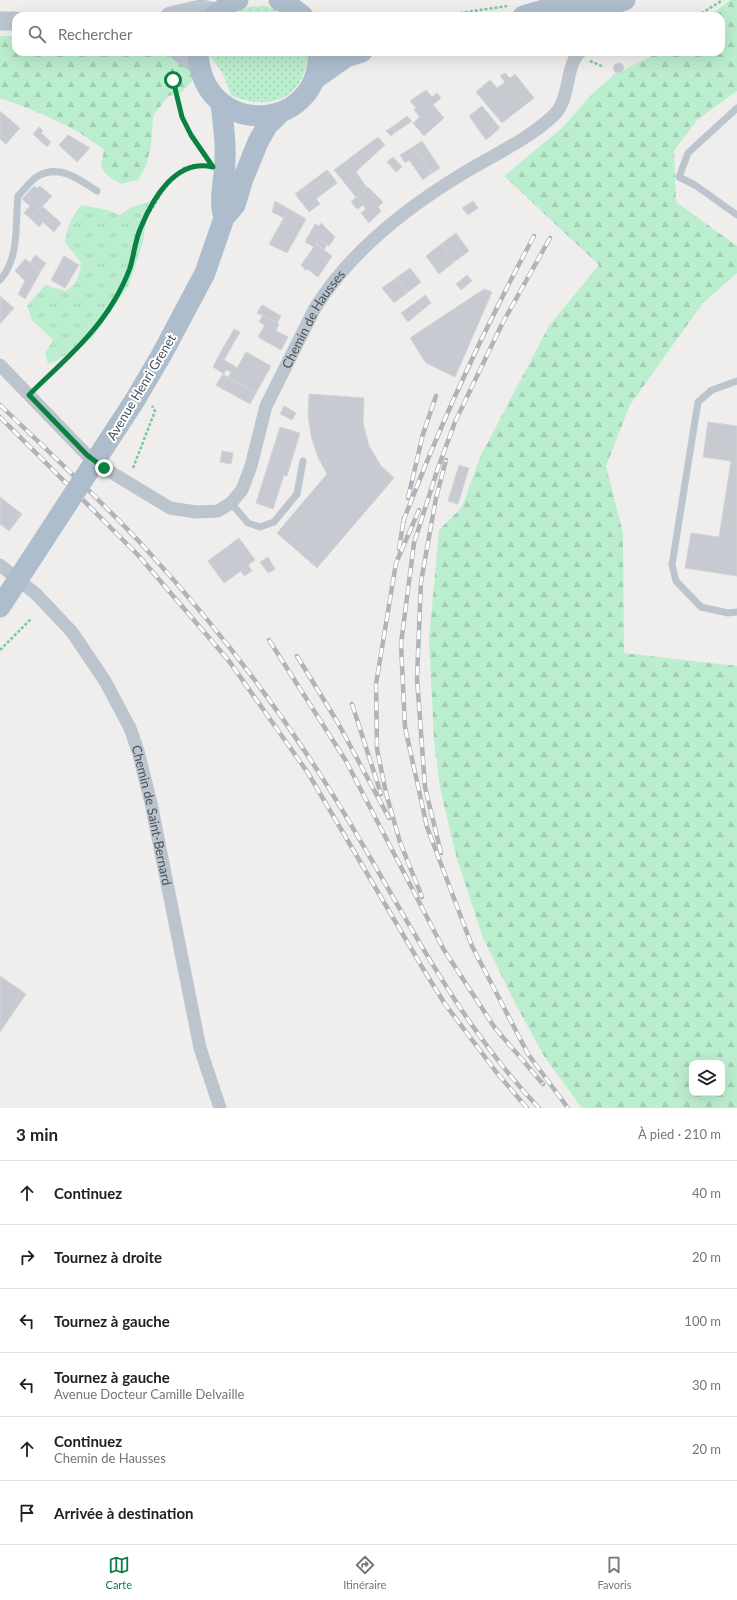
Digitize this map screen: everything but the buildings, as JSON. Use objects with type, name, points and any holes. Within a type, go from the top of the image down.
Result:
[{"type":"main road","points":[[219,12],[232,2],[238,0]]},
{"type":"main road","points":[[279,0],[286,2],[298,12]]},
{"type":"main road","points":[[519,11],[578,0]]},
{"type":"main road","points":[[590,12],[615,6]]},
{"type":"main road","points":[[199,59],[206,87],[221,104],[239,114],[260,116],[280,112],[299,101],[315,79],[319,62],[318,56]]},
{"type":"main road","points":[[315,79],[349,56]]},
{"type":"main road","name":"Avenue Henri Grenet","points":[[221,104],[226,147],[220,204],[224,218]]},
{"type":"main road","name":"Avenue Henri Grenet","points":[[0,607],[135,400],[162,354],[205,273],[224,218],[235,205],[243,179],[258,142],[267,126],[280,112]]},
{"type":"street","points":[[188,12],[201,9],[210,12]]},
{"type":"street","points":[[0,21],[12,21]]},
{"type":"street","name":"Chemin de Hausses","points":[[0,365],[74,442],[104,468],[170,508],[196,512],[218,511],[231,503],[242,490],[251,466],[266,406],[315,308],[324,294],[350,263],[407,210],[461,174],[543,126],[556,114],[566,95],[578,56]]},
{"type":"street","points":[[175,60],[199,59]]},
{"type":"street","name":"Chemin de Saint-Bernard","points":[[0,566],[36,594],[72,632],[105,681],[130,728],[138,751],[151,802],[200,1048],[220,1108]]},
{"type":"lane","points":[[737,108],[688,153],[678,177],[695,185],[737,215]]},
{"type":"lane","points":[[0,280],[4,276],[15,246],[18,196],[38,176],[54,171],[75,176],[96,191]]},
{"type":"lane","points":[[737,382],[712,390],[698,402],[672,565],[676,581],[701,607],[728,613],[737,612]]},
{"type":"lane","points":[[231,503],[248,523],[260,527],[274,522],[297,494],[303,461]]},
{"type":"path","points":[[704,12],[723,0]]},
{"type":"path","points":[[497,12],[519,11]]},
{"type":"path","points":[[580,56],[604,67]]},
{"type":"path","points":[[175,60],[182,117],[191,135],[207,158]]},
{"type":"path","points":[[29,395],[73,352],[100,322],[114,302],[130,269],[140,228],[164,188],[184,168],[192,166],[209,166]]},
{"type":"path","points":[[138,460],[155,411]]},
{"type":"path","points":[[0,650],[32,619]]},
{"type":"green space","points":[[730,0],[737,0],[737,91],[697,120],[674,151],[676,202],[737,246],[737,273],[703,303],[630,405],[606,466],[623,533],[624,653],[737,666],[737,1108],[582,1108],[544,1056],[515,1003],[483,938],[457,859],[440,788],[434,740],[429,639],[439,530],[462,507],[480,457],[549,326],[599,265],[504,176],[562,128],[592,94],[615,74],[652,56],[725,56],[725,12],[715,12]]},
{"type":"green space","points":[[264,6],[283,12],[237,12],[248,7]]},
{"type":"green space","points":[[0,36],[12,36],[12,56],[169,56],[190,70],[193,80],[181,93],[168,96],[153,116],[151,146],[146,166],[138,180],[121,184],[107,175],[101,167],[104,150],[93,141],[68,126],[0,98]]},
{"type":"green space","points":[[209,56],[307,56],[306,68],[301,80],[293,90],[284,97],[272,101],[259,102],[245,100],[231,95],[223,74]]},
{"type":"green space","points":[[149,202],[143,242],[129,285],[93,337],[56,361],[48,364],[45,353],[53,340],[32,320],[27,306],[45,285],[66,291],[73,286],[77,279],[81,263],[65,242],[67,232],[75,213],[81,205],[108,210],[119,215],[132,207]]},
{"type":"railway","points":[[403,522],[432,449],[480,342],[534,236]]},
{"type":"railway","points":[[550,238],[502,324],[455,422],[438,468],[414,543],[401,644],[405,727],[427,827],[472,946],[528,1054],[568,1108]]},
{"type":"railway","points":[[408,498],[423,434],[436,396]]},
{"type":"railway","points":[[0,405],[129,530],[213,627],[255,681],[295,736],[341,808],[445,985],[474,1028],[505,1069],[539,1108]]},
{"type":"railway","points":[[0,417],[138,555],[229,661],[308,773],[445,1004],[497,1073],[527,1108]]},
{"type":"railway","points":[[441,853],[425,787],[417,678],[421,582],[436,498],[446,460]]},
{"type":"railway","points":[[419,510],[396,563],[376,684],[377,749],[386,793],[400,842],[422,897]]},
{"type":"railway","points":[[399,549],[404,518]]},
{"type":"railway","points":[[269,640],[346,761],[444,950],[495,1028],[543,1084]]},
{"type":"railway","points":[[297,656],[338,723],[389,818]]},
{"type":"railway","points":[[352,704],[381,794]]},
{"type":"route","points":[[104,468],[87,455],[29,395],[73,352],[100,322],[114,302],[130,269],[140,228],[170,180],[184,168],[192,166],[213,167],[191,135],[182,117],[173,80]]}]
